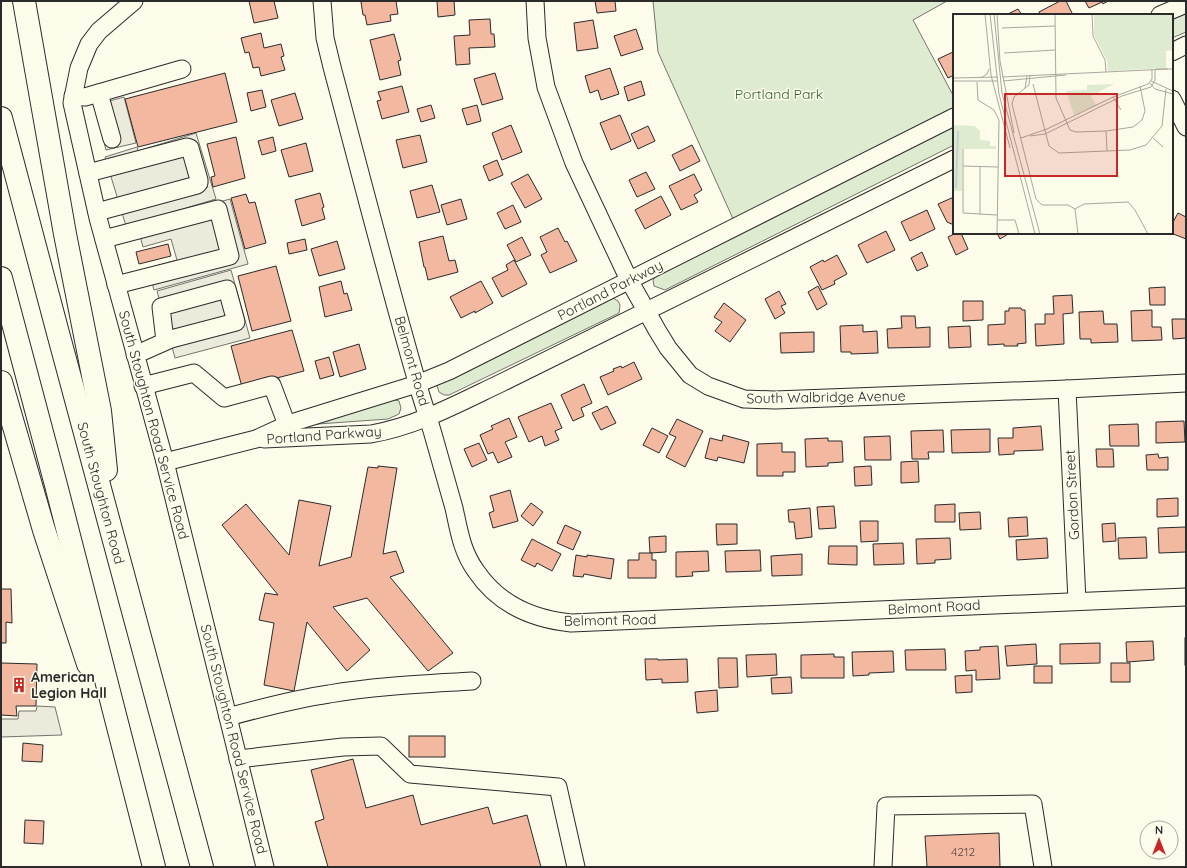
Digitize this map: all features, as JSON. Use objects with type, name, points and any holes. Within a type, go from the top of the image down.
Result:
[{"type":"main road","points":[[24,1],[100,411],[113,535]]},
{"type":"main road","name":"South Stoughton Road","points":[[1,118],[202,867]]},
{"type":"main road","points":[[1,278],[58,492],[154,867]]},
{"type":"main road","points":[[1,382],[44,530],[148,846]]},
{"type":"street","name":"South Stoughton Road Service Road","points":[[134,1],[99,32],[89,44],[79,68],[72,103],[97,212],[143,386],[165,462],[265,867]]},
{"type":"street","name":"Belmont Road","points":[[322,1],[325,38],[332,67],[417,384],[428,417],[463,548],[469,560],[484,582],[494,592],[512,605],[537,617],[571,623],[1186,597]]},
{"type":"street","name":"South Walbridge Avenue","points":[[535,1],[537,38],[546,87],[574,163],[646,312],[668,348],[690,375],[708,386],[744,399],[775,400],[1186,383]]},
{"type":"street","points":[[1162,14],[1186,4]]},
{"type":"street","points":[[1173,52],[1186,46]]},
{"type":"street","points":[[73,96],[85,97],[182,70]]},
{"type":"street","points":[[99,93],[112,139]]},
{"type":"street","points":[[1173,101],[1186,127]]},
{"type":"street","name":"Portland Parkway","points":[[165,462],[256,439],[287,425],[417,384],[449,371],[953,118]]},
{"type":"street","points":[[88,173],[187,146],[190,148],[199,180],[197,185],[97,212]]},
{"type":"street","name":"Portland Parkway","points":[[256,439],[371,434],[428,417],[646,312],[953,159]]},
{"type":"street","points":[[104,239],[218,209],[230,256],[116,285]]},
{"type":"street","points":[[135,355],[165,342]]},
{"type":"street","points":[[143,386],[194,373],[224,398],[272,385],[287,425]]},
{"type":"street","name":"Gordon Street","points":[[1067,389],[1077,601]]},
{"type":"street","points":[[228,717],[275,704],[330,693],[472,681]]},
{"type":"street","points":[[238,759],[343,747],[381,746],[410,774],[558,787],[576,867]]},
{"type":"street","points":[[882,867],[886,806],[1033,804],[1043,867]]},
{"type":"green space","name":"Portland Park","points":[[653,1],[947,1],[913,20],[953,95],[953,112],[734,221],[658,52]]},
{"type":"green space","points":[[1186,12],[1186,32],[1173,38],[1173,18]]},
{"type":"green space","points":[[953,126],[953,146],[665,290],[654,286],[653,280],[657,274]]},
{"type":"green space","points":[[613,298],[618,301],[620,305],[619,313],[449,395],[444,395],[439,392],[437,386],[440,381]]},
{"type":"green space","points":[[392,399],[399,401],[401,408],[399,414],[388,419],[304,425]]},
{"type":"shaded area","points":[[124,97],[136,143],[106,150],[95,105]]},
{"type":"shaded area","points":[[196,133],[216,199],[126,226],[105,157],[137,147],[138,151]]},
{"type":"shaded area","points":[[230,199],[248,264],[154,290],[148,268],[177,260],[171,239],[143,247],[137,225]]},
{"type":"shaded area","points":[[231,270],[250,338],[175,358],[157,291]]},
{"type":"shaded area","points":[[37,706],[55,707],[62,735],[1,737],[1,719],[18,719],[19,711],[36,711]]},
{"type":"building","points":[[249,1],[274,1],[278,18],[254,23]]},
{"type":"building","points":[[396,1],[398,14],[390,15],[391,21],[367,25],[365,15],[363,15],[361,2]]},
{"type":"building","points":[[437,1],[454,1],[455,15],[438,17]]},
{"type":"building","points":[[595,1],[615,1],[616,11],[597,13]]},
{"type":"building","points":[[1060,1],[1066,1],[1072,14],[1040,14],[1039,12]]},
{"type":"building","points":[[1085,1],[1108,1],[1089,8]]},
{"type":"building","points":[[1018,9],[1021,14],[1008,14]]},
{"type":"building","points":[[490,19],[491,34],[494,34],[495,47],[469,48],[470,64],[456,65],[454,36],[470,35],[469,20]]},
{"type":"building","points":[[593,20],[598,48],[577,51],[574,23]]},
{"type":"building","points":[[636,29],[643,49],[621,56],[614,36]]},
{"type":"building","points":[[261,33],[264,48],[281,44],[284,56],[281,57],[285,70],[261,76],[259,67],[253,68],[249,52],[245,53],[241,38]]},
{"type":"building","points":[[394,34],[401,60],[398,61],[401,75],[380,80],[370,40]]},
{"type":"building","points":[[953,52],[953,76],[948,78],[938,59]]},
{"type":"building","points":[[610,68],[619,94],[601,100],[598,90],[590,93],[585,76]]},
{"type":"building","points":[[225,73],[237,122],[138,147],[125,99]]},
{"type":"building","points":[[495,73],[503,99],[482,105],[474,79]]},
{"type":"building","points":[[641,81],[645,95],[628,101],[624,87]]},
{"type":"building","points":[[402,86],[409,112],[382,119],[377,101],[381,100],[378,92]]},
{"type":"building","points":[[262,90],[266,107],[251,111],[247,93]]},
{"type":"building","points":[[295,93],[303,119],[279,126],[271,100]]},
{"type":"building","points":[[431,105],[435,118],[421,122],[417,109]]},
{"type":"building","points":[[477,105],[481,121],[467,125],[462,109]]},
{"type":"building","points":[[620,115],[631,141],[611,150],[600,123]]},
{"type":"building","points":[[511,125],[522,152],[502,160],[492,133]]},
{"type":"building","points":[[648,126],[655,141],[638,149],[631,134]]},
{"type":"building","points":[[420,135],[427,162],[403,168],[396,140]]},
{"type":"building","points":[[236,137],[245,178],[213,187],[211,177],[215,176],[207,144]]},
{"type":"building","points":[[273,137],[276,151],[262,155],[258,141]]},
{"type":"building","points":[[306,143],[313,171],[289,177],[281,150]]},
{"type":"building","points":[[692,145],[700,161],[680,171],[672,155]]},
{"type":"building","points":[[497,160],[503,175],[489,181],[483,166]]},
{"type":"building","points":[[646,172],[655,189],[637,197],[629,180]]},
{"type":"building","points":[[528,174],[542,199],[525,208],[511,183]]},
{"type":"building","points":[[694,174],[702,190],[694,195],[698,202],[681,210],[669,186]]},
{"type":"building","points":[[432,185],[440,212],[417,218],[410,191]]},
{"type":"building","points":[[320,193],[324,207],[322,208],[325,219],[302,226],[295,200]]},
{"type":"building","points":[[246,194],[249,203],[255,202],[266,243],[245,249],[231,198]]},
{"type":"building","points":[[661,196],[671,215],[645,229],[635,210]]},
{"type":"building","points":[[953,197],[953,225],[947,222],[938,204]]},
{"type":"building","points":[[461,199],[467,219],[447,225],[441,205]]},
{"type":"building","points":[[513,205],[521,222],[505,229],[497,213]]},
{"type":"building","points":[[927,210],[935,229],[910,241],[901,222]]},
{"type":"building","points":[[1178,213],[1186,217],[1186,239],[1173,234],[1173,222]]},
{"type":"building","points":[[558,228],[565,242],[567,241],[577,261],[550,273],[541,255],[547,252],[540,237]]},
{"type":"building","points":[[886,231],[895,250],[867,263],[858,245]]},
{"type":"building","points":[[954,234],[961,234],[968,249],[956,255],[948,237]]},
{"type":"building","points":[[998,234],[1008,234],[1000,239]]},
{"type":"building","points":[[443,236],[449,261],[455,260],[458,272],[428,280],[419,242]]},
{"type":"building","points":[[522,237],[531,255],[516,262],[507,245]]},
{"type":"building","points":[[305,239],[307,250],[289,254],[287,243]]},
{"type":"building","points":[[337,241],[345,269],[319,276],[311,249]]},
{"type":"building","points":[[168,244],[171,256],[139,264],[136,252]]},
{"type":"building","points":[[922,252],[928,266],[917,271],[911,258]]},
{"type":"building","points":[[837,255],[847,274],[834,281],[835,284],[822,290],[810,267]]},
{"type":"building","points":[[514,260],[527,284],[502,297],[492,278],[508,270],[506,265]]},
{"type":"building","points":[[276,266],[291,321],[252,331],[238,276]]},
{"type":"building","points":[[341,281],[344,294],[347,293],[352,310],[325,317],[319,287]]},
{"type":"building","points":[[481,281],[493,303],[475,313],[475,311],[461,318],[450,297]]},
{"type":"building","points":[[818,286],[827,304],[817,310],[808,292]]},
{"type":"building","points":[[1165,287],[1165,305],[1150,305],[1149,288]]},
{"type":"building","points":[[779,291],[786,304],[781,306],[785,313],[775,319],[765,299]]},
{"type":"building","points":[[1072,295],[1073,313],[1063,314],[1064,344],[1036,346],[1035,324],[1045,324],[1045,314],[1054,314],[1053,296]]},
{"type":"building","points":[[963,301],[983,301],[983,320],[963,321]]},
{"type":"building","points":[[724,303],[746,320],[730,342],[715,331],[722,322],[714,317]]},
{"type":"building","points":[[1009,308],[1021,308],[1022,310],[1025,310],[1026,343],[1017,344],[1018,346],[1004,346],[1004,344],[988,345],[988,325],[1005,324],[1005,311],[1009,311]]},
{"type":"building","points":[[1152,310],[1152,327],[1161,327],[1162,340],[1132,341],[1131,311]]},
{"type":"building","points":[[1103,311],[1104,324],[1117,324],[1118,342],[1091,343],[1091,339],[1080,339],[1079,312]]},
{"type":"building","points":[[901,316],[915,316],[916,328],[930,327],[930,347],[888,348],[887,329],[902,328]]},
{"type":"building","points":[[1172,319],[1186,319],[1186,338],[1173,339]]},
{"type":"building","points":[[863,325],[863,332],[877,331],[878,353],[851,354],[851,352],[841,352],[840,326]]},
{"type":"building","points":[[970,326],[971,347],[949,348],[948,327]]},
{"type":"building","points":[[292,330],[304,371],[242,387],[231,346]]},
{"type":"building","points":[[814,332],[814,352],[781,353],[780,333]]},
{"type":"building","points":[[359,344],[366,369],[340,377],[333,352]]},
{"type":"building","points":[[329,357],[334,375],[320,379],[315,361]]},
{"type":"building","points":[[634,362],[642,379],[608,395],[600,377],[614,371],[613,369],[621,366],[622,368]]},
{"type":"building","points":[[584,384],[592,403],[581,408],[584,416],[573,421],[561,395]]},
{"type":"building","points":[[551,403],[562,428],[555,431],[559,440],[545,446],[542,436],[529,442],[518,417]]},
{"type":"building","points":[[607,406],[616,423],[601,430],[592,413]]},
{"type":"building","points":[[509,418],[517,437],[505,442],[512,457],[498,463],[493,452],[488,454],[480,435],[493,429],[491,426]]},
{"type":"building","points":[[677,419],[703,431],[685,467],[666,457],[676,437],[669,434]]},
{"type":"building","points":[[1184,421],[1185,442],[1156,443],[1156,422]]},
{"type":"building","points":[[1138,424],[1139,446],[1110,446],[1109,425]]},
{"type":"building","points":[[1041,426],[1043,450],[1014,451],[1014,454],[999,455],[998,438],[1013,438],[1013,428]]},
{"type":"building","points":[[652,428],[668,436],[659,453],[643,445]]},
{"type":"building","points":[[990,429],[990,452],[952,453],[951,430]]},
{"type":"building","points":[[943,430],[944,452],[928,452],[929,459],[912,459],[911,431]]},
{"type":"building","points":[[723,435],[749,442],[744,463],[718,457],[717,461],[705,458],[710,438],[722,441]]},
{"type":"building","points":[[890,436],[891,460],[865,460],[864,437]]},
{"type":"building","points":[[828,438],[828,441],[842,441],[843,462],[828,463],[828,466],[806,467],[805,439]]},
{"type":"building","points":[[479,443],[487,460],[472,467],[464,449]]},
{"type":"building","points":[[782,443],[782,452],[795,452],[795,472],[783,472],[783,476],[757,476],[757,444]]},
{"type":"building","points":[[1096,449],[1113,449],[1114,467],[1097,467]]},
{"type":"building","points":[[1158,454],[1159,458],[1168,457],[1168,470],[1147,470],[1146,455]]},
{"type":"building","points":[[918,461],[919,482],[901,483],[901,462]]},
{"type":"building","points":[[378,466],[397,468],[383,554],[396,551],[404,572],[390,577],[453,653],[428,671],[367,598],[333,607],[370,650],[347,671],[307,622],[294,691],[264,685],[274,623],[259,620],[265,593],[278,595],[222,525],[246,504],[289,555],[299,500],[331,506],[319,566],[351,557],[368,467],[378,468]]},
{"type":"building","points":[[871,466],[872,485],[855,486],[854,467]]},
{"type":"building","points":[[510,490],[518,521],[493,528],[489,513],[494,511],[490,496]]},
{"type":"building","points":[[1178,498],[1178,516],[1157,517],[1157,499]]},
{"type":"building","points":[[531,503],[543,512],[533,526],[521,516]]},
{"type":"building","points":[[955,504],[955,522],[935,522],[935,505]]},
{"type":"building","points":[[834,506],[836,528],[819,529],[817,507]]},
{"type":"building","points":[[810,508],[812,537],[796,539],[794,522],[789,522],[788,510]]},
{"type":"building","points":[[980,512],[981,529],[960,530],[959,513]]},
{"type":"building","points":[[1027,517],[1028,536],[1009,537],[1008,518]]},
{"type":"building","points":[[860,521],[878,521],[878,541],[861,542]]},
{"type":"building","points":[[1115,523],[1116,541],[1103,542],[1102,524]]},
{"type":"building","points":[[716,524],[737,524],[737,544],[717,545]]},
{"type":"building","points":[[565,525],[581,532],[573,550],[557,543]]},
{"type":"building","points":[[1186,527],[1186,552],[1159,553],[1158,528]]},
{"type":"building","points":[[666,536],[666,552],[650,553],[649,537]]},
{"type":"building","points":[[1146,537],[1147,558],[1119,559],[1118,538]]},
{"type":"building","points":[[950,538],[951,559],[935,560],[935,563],[917,564],[916,539]]},
{"type":"building","points":[[1047,538],[1048,558],[1017,560],[1016,540]]},
{"type":"building","points":[[532,539],[561,554],[552,571],[537,563],[535,567],[521,560]]},
{"type":"building","points":[[903,543],[904,564],[874,565],[873,544]]},
{"type":"building","points":[[829,546],[857,546],[857,565],[828,564]]},
{"type":"building","points":[[760,550],[761,571],[726,572],[725,551]]},
{"type":"building","points":[[708,551],[709,571],[692,572],[693,576],[676,577],[676,552]]},
{"type":"building","points":[[639,553],[652,553],[652,560],[656,560],[656,578],[628,578],[628,560],[639,560]]},
{"type":"building","points":[[802,554],[802,575],[772,576],[771,556]]},
{"type":"building","points":[[576,555],[614,559],[611,579],[584,574],[583,577],[573,576]]},
{"type":"building","points":[[1,589],[11,589],[12,623],[6,622],[6,643],[1,643]]},
{"type":"building","points":[[1186,638],[1186,665],[1185,665]]},
{"type":"building","points":[[1153,641],[1154,660],[1127,662],[1126,642]]},
{"type":"building","points":[[1100,643],[1100,663],[1060,664],[1060,644]]},
{"type":"building","points":[[1036,644],[1037,664],[1007,666],[1005,646]]},
{"type":"building","points":[[998,646],[1000,679],[976,680],[976,670],[966,671],[965,651],[980,650],[980,647]]},
{"type":"building","points":[[945,649],[946,670],[906,670],[905,650]]},
{"type":"building","points":[[893,651],[894,672],[869,673],[869,675],[853,676],[852,652]]},
{"type":"building","points":[[776,654],[777,675],[747,677],[746,655]]},
{"type":"building","points":[[834,654],[834,657],[844,657],[844,678],[801,678],[801,655]]},
{"type":"building","points":[[718,658],[737,658],[738,687],[719,688]]},
{"type":"building","points":[[645,659],[687,659],[688,682],[662,683],[662,679],[646,680]]},
{"type":"building","name":"American Legion Hall","points":[[1,663],[37,664],[36,706],[16,706],[17,716],[1,715]]},
{"type":"building","points":[[1111,663],[1130,663],[1130,682],[1111,682]]},
{"type":"building","points":[[1034,666],[1052,666],[1052,683],[1034,683]]},
{"type":"building","points":[[972,675],[972,692],[956,693],[955,676]]},
{"type":"building","points":[[791,677],[792,693],[772,694],[771,678]]},
{"type":"building","points":[[717,690],[718,711],[697,713],[695,692]]},
{"type":"building","points":[[409,736],[445,736],[445,757],[409,757]]},
{"type":"building","points":[[23,743],[43,745],[42,762],[22,761]]},
{"type":"building","points":[[353,759],[366,808],[413,795],[421,825],[488,807],[493,824],[527,815],[541,867],[328,867],[315,822],[324,819],[311,770]]},
{"type":"building","points":[[25,820],[44,821],[43,844],[24,843]]},
{"type":"building","points":[[999,833],[1000,867],[927,867],[925,836]]},
{"type":"place","name":"American Legion Hall","points":[[19,685]]}]
